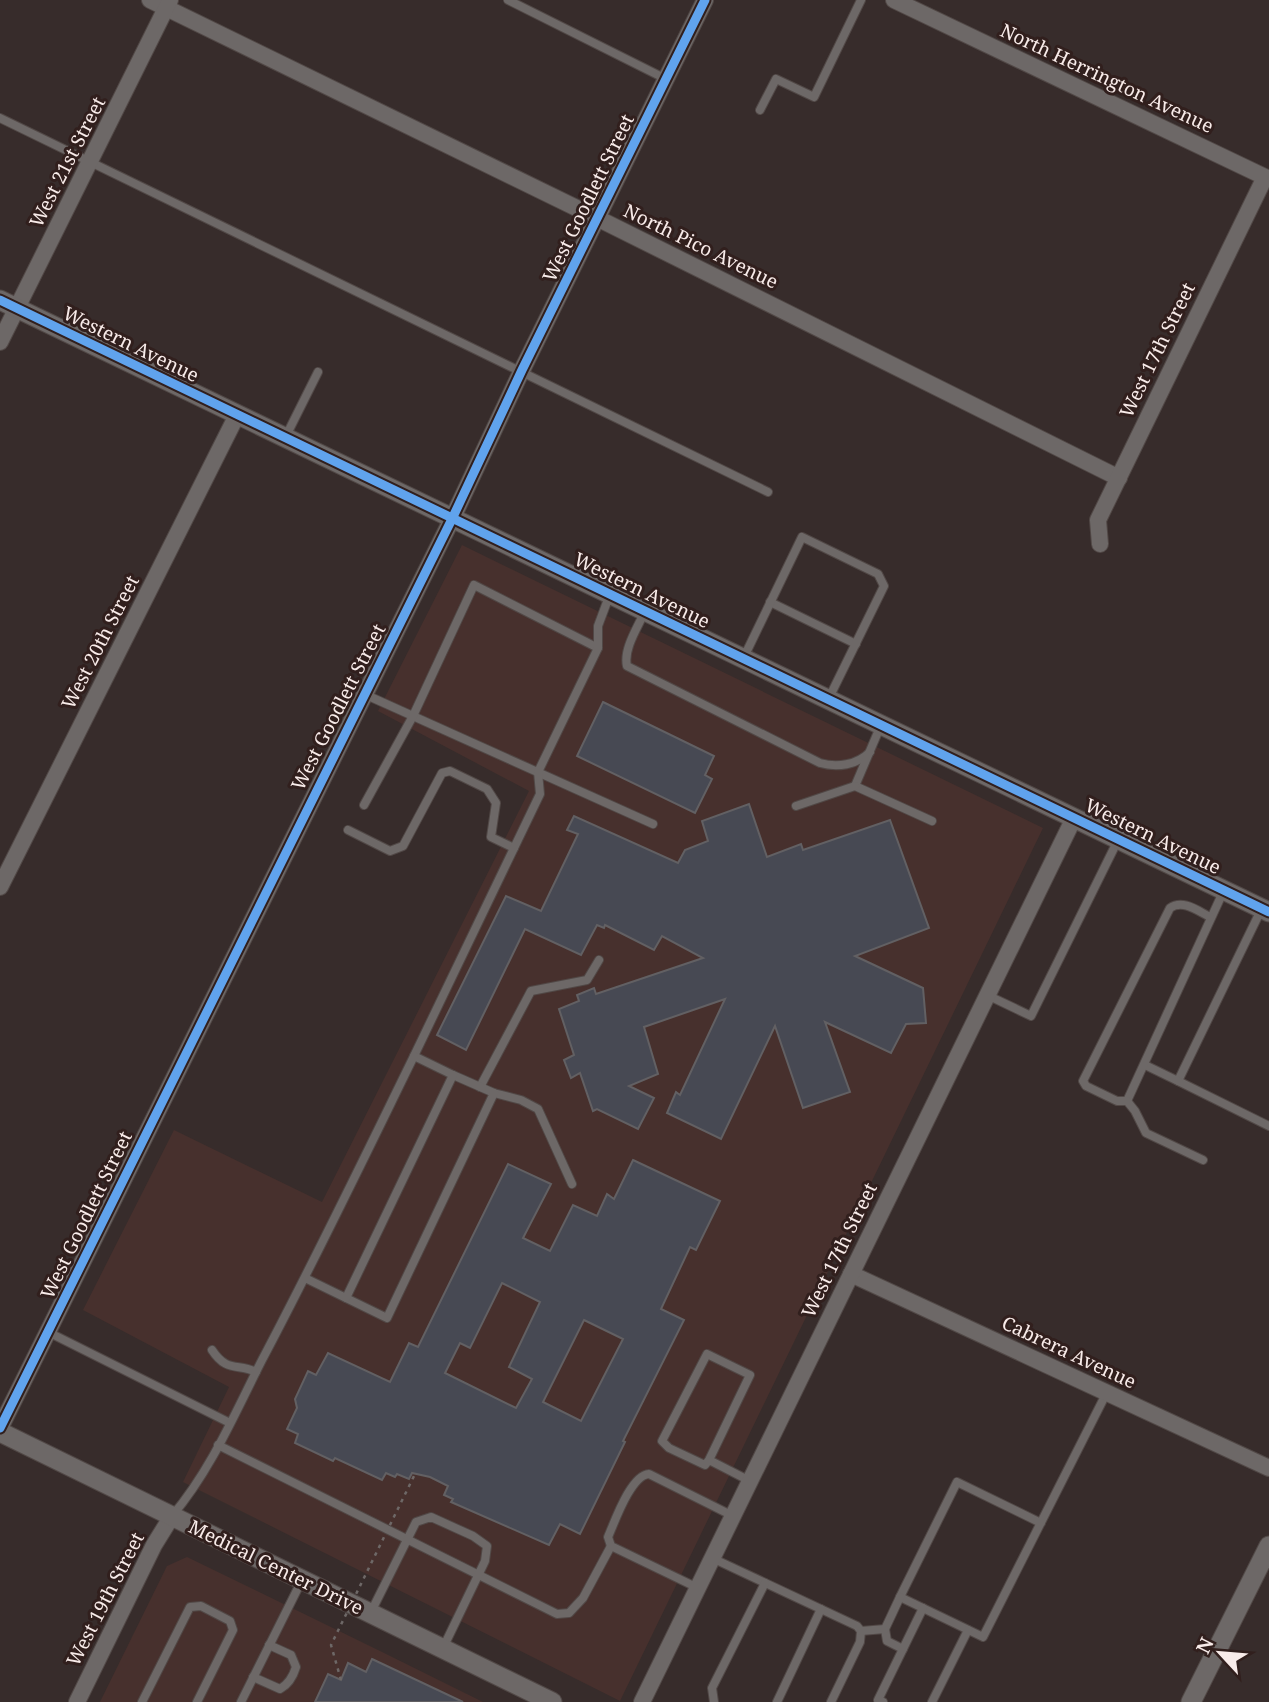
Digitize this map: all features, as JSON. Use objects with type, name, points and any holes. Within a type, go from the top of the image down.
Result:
[{"type":"street","name":"North Pico Avenue","points":[[150,0],[168,4],[1119,478]]},
{"type":"street","name":"West Goodlett Street","points":[[0,1430],[452,519],[522,370],[705,0]]},
{"type":"street","name":"North Herrington Avenue","points":[[894,0],[1265,177]]},
{"type":"street","name":"West 21st Street","points":[[0,342],[8,304],[90,163],[168,4]]},
{"type":"street","name":"West 17th Street","points":[[1100,544],[1098,520],[1265,177]]},
{"type":"street","name":"Western Avenue","points":[[8,304],[1265,910]]},
{"type":"street","name":"West 20th Street","points":[[0,887],[237,415]]},
{"type":"street","name":"West 17th Street","points":[[642,1702],[1074,818]]},
{"type":"street","name":"Cabrera Avenue","points":[[851,1274],[1269,1468]]},
{"type":"street","name":"Medical Center Drive","points":[[0,1430],[552,1702]]},
{"type":"street","name":"West 19th Street","points":[[77,1702],[154,1545],[172,1516]]},
{"type":"street","points":[[1191,1702],[1269,1546]]},
{"type":"lane","points":[[508,0],[666,79]]},
{"type":"lane","points":[[760,110],[776,79],[814,97],[861,0]]},
{"type":"lane","points":[[0,118],[768,492]]},
{"type":"lane","points":[[285,438],[318,372]]},
{"type":"lane","points":[[743,658],[802,537],[813,542],[878,574],[884,586],[828,699]]},
{"type":"lane","points":[[364,805],[413,716],[474,585],[598,648]]},
{"type":"lane","points":[[172,1516],[194,1490],[305,1278],[540,794],[537,772],[598,648],[598,626],[610,594]]},
{"type":"lane","points":[[770,602],[856,644]]},
{"type":"lane","points":[[645,611],[630,644],[626,666],[820,763],[841,765],[858,761],[870,752]]},
{"type":"lane","points":[[363,694],[653,824]]},
{"type":"lane","points":[[855,786],[881,725]]},
{"type":"lane","points":[[348,830],[390,851],[403,846],[442,773],[450,771],[487,789],[496,803],[491,837],[514,848]]},
{"type":"lane","points":[[796,806],[855,786],[932,821]]},
{"type":"lane","points":[[987,995],[1031,1016],[1118,839]]},
{"type":"lane","points":[[1126,1101],[1224,890]]},
{"type":"lane","points":[[1203,1160],[1146,1133],[1135,1111],[1126,1101],[1117,1101],[1086,1086],[1083,1081],[1170,908],[1175,904],[1182,904],[1210,918]]},
{"type":"lane","points":[[1178,1081],[1265,910]]},
{"type":"lane","points":[[480,1087],[531,991],[587,979],[599,960]]},
{"type":"lane","points":[[414,1056],[494,1093],[521,1100],[538,1109],[572,1184]]},
{"type":"lane","points":[[1144,1065],[1269,1126]]},
{"type":"lane","points":[[346,1298],[453,1075]]},
{"type":"lane","points":[[305,1278],[387,1318],[494,1093]]},
{"type":"lane","points":[[48,1332],[230,1423]]},
{"type":"lane","points":[[212,1350],[218,1359],[237,1369],[247,1368],[256,1372]]},
{"type":"lane","points":[[707,1354],[750,1375],[709,1460],[705,1465],[669,1448],[662,1441],[707,1354]]},
{"type":"lane","points":[[900,1597],[984,1637],[1107,1392]]},
{"type":"lane","points":[[218,1445],[557,1614],[569,1613],[583,1598],[611,1546]]},
{"type":"lane","points":[[709,1460],[750,1481]]},
{"type":"lane","points":[[698,1588],[611,1546],[608,1538],[633,1486],[637,1479],[649,1474],[733,1516]]},
{"type":"lane","points":[[903,1649],[887,1641],[885,1629],[957,1482],[1041,1523]]},
{"type":"lane","points":[[370,1613],[416,1522],[431,1517],[473,1536],[487,1546],[485,1561],[443,1648]]},
{"type":"lane","points":[[712,1558],[862,1631],[885,1629]]},
{"type":"lane","points":[[241,1702],[302,1580]]},
{"type":"lane","points":[[714,1702],[712,1688],[765,1583]]},
{"type":"lane","points":[[142,1702],[190,1607],[201,1606],[230,1621],[233,1630],[197,1702]]},
{"type":"lane","points":[[883,1702],[878,1700],[923,1608]]},
{"type":"lane","points":[[776,1702],[821,1609]]},
{"type":"lane","points":[[932,1702],[968,1630]]},
{"type":"lane","points":[[831,1702],[860,1642],[862,1631]]},
{"type":"lane","points":[[253,1677],[280,1689],[287,1685],[291,1678],[296,1667],[291,1655],[269,1645]]},
{"type":"path","points":[[341,1679],[331,1645],[415,1474]]},
{"type":"shaded area","points":[[462,545],[1043,828],[620,1701],[183,1482],[229,1387],[83,1310],[174,1130],[322,1202],[529,791],[378,711]]},
{"type":"shaded area","points":[[187,1557],[483,1702],[100,1702],[167,1566]]},
{"type":"building","points":[[603,702],[714,756],[705,775],[712,779],[695,813],[577,756]]},
{"type":"building","points":[[749,804],[767,857],[801,844],[803,850],[890,820],[929,928],[855,956],[923,988],[926,1023],[906,1024],[891,1053],[825,1022],[850,1092],[803,1108],[775,1026],[721,1139],[667,1113],[676,1092],[680,1095],[725,999],[644,1027],[658,1074],[629,1086],[654,1098],[638,1129],[597,1109],[593,1111],[580,1073],[571,1078],[564,1060],[574,1055],[559,1009],[579,1001],[577,995],[594,988],[596,994],[703,958],[662,936],[654,950],[605,925],[604,928],[597,925],[581,955],[525,929],[466,1050],[437,1035],[506,896],[541,911],[578,834],[567,830],[574,816],[678,863],[685,850],[708,841],[702,821]]},
{"type":"building","points":[[633,1160],[720,1201],[696,1250],[690,1247],[661,1309],[684,1320],[580,1534],[560,1524],[549,1545],[451,1502],[453,1499],[444,1495],[448,1486],[430,1477],[412,1473],[409,1479],[386,1473],[382,1480],[295,1443],[298,1434],[287,1429],[297,1408],[295,1399],[308,1371],[316,1375],[328,1353],[390,1382],[409,1343],[418,1347],[508,1164],[551,1184],[523,1238],[550,1251],[573,1205],[597,1216],[607,1194],[614,1199]],"holes":[[[502,1283],[540,1302],[509,1367],[532,1379],[516,1408],[445,1373],[460,1343],[470,1348]],[[584,1320],[623,1339],[581,1421],[543,1402]]]},
{"type":"building","points":[[372,1659],[463,1702],[315,1702],[328,1674],[341,1680],[348,1663],[366,1672]]},
{"type":"cycle path","points":[[0,1428],[452,519],[522,370],[705,0]]},
{"type":"cycle path","points":[[0,300],[1269,912]]}]
